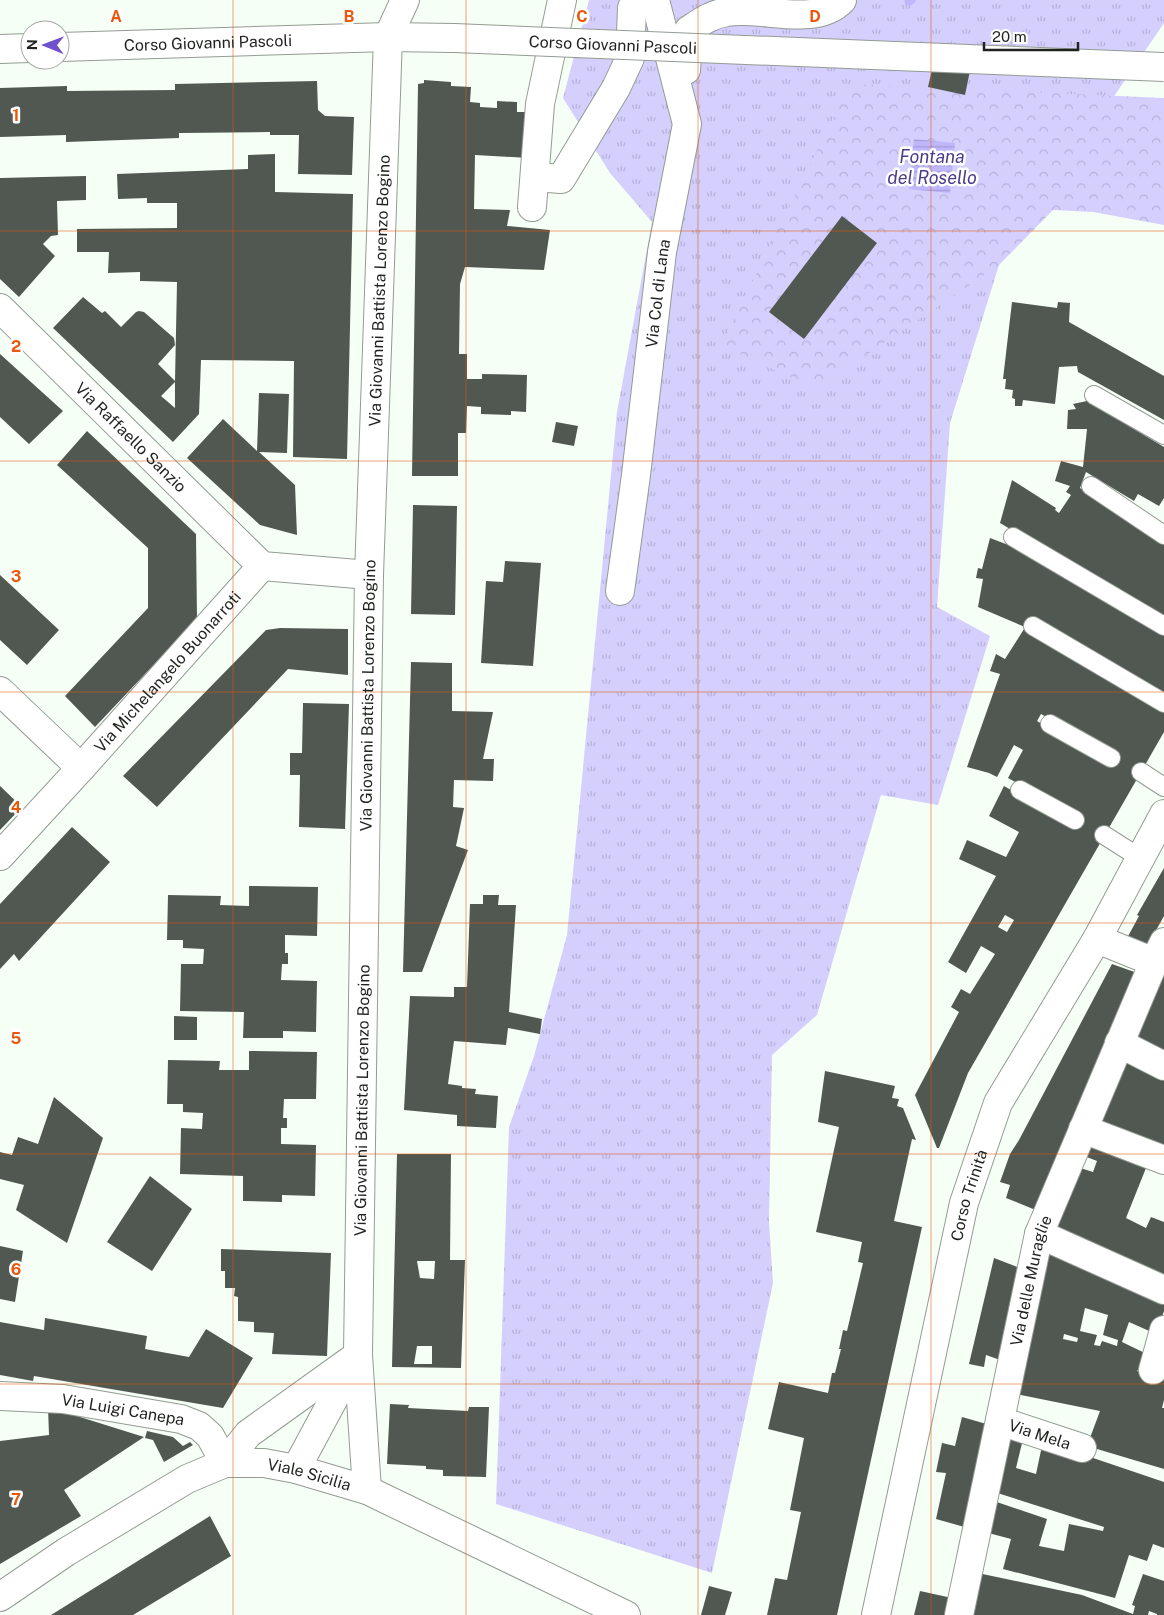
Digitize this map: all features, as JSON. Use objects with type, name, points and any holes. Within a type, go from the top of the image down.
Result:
[{"type":"street","points":[[388,36],[405,0]]},
{"type":"street","points":[[532,207],[540,104],[562,0]]},
{"type":"street","points":[[535,177],[561,180],[616,88],[630,58],[632,8],[636,0]]},
{"type":"street","name":"Via Col di Lana","points":[[620,591],[636,475],[662,252],[686,124],[655,0]]},
{"type":"street","points":[[686,124],[685,90],[689,30],[709,16],[728,11],[814,15],[835,7],[842,0]]},
{"type":"street","name":"Corso Giovanni Pascoli","points":[[70,47],[388,36],[1164,67]]},
{"type":"street","name":"Via Giovanni Battista Lorenzo Bogino","points":[[367,1490],[358,1355],[369,575],[388,36]]},
{"type":"street","points":[[0,48],[20,48]]},
{"type":"street","name":"Via Raffaello Sanzio","points":[[0,308],[262,566]]},
{"type":"street","points":[[262,566],[369,575]]},
{"type":"street","name":"Via Michelangelo Buonarroti","points":[[0,856],[262,566]]},
{"type":"street","points":[[0,691],[81,768]]},
{"type":"street","name":"Corso Trinità","points":[[876,1615],[964,1203],[998,1103],[1097,939],[1164,814]]},
{"type":"street","name":"Via delle Muraglie","points":[[959,1615],[1039,1234],[1159,952],[1097,939]]},
{"type":"street","points":[[1119,1043],[1164,1066]]},
{"type":"street","points":[[1083,1129],[1164,1160]]},
{"type":"street","points":[[1039,1234],[1164,1290]]},
{"type":"street","points":[[1153,1370],[1164,1330]]},
{"type":"street","points":[[225,1463],[248,1434],[358,1355]]},
{"type":"street","name":"Via Giovanni Battista Lorenzo Bogino","points":[[296,1469],[358,1355]]},
{"type":"street","name":"Via Luigi Canepa","points":[[0,1396],[63,1399],[181,1419],[199,1426],[210,1436],[225,1463]]},
{"type":"street","name":"Via Mela","points":[[1000,1421],[1082,1448]]},
{"type":"street","name":"Viale Sicilia","points":[[0,1597],[66,1552],[186,1479],[225,1463],[264,1463],[296,1469],[367,1490],[626,1615]]},
{"type":"lane","points":[[1094,395],[1164,434]]},
{"type":"lane","points":[[1091,486],[1164,535]]},
{"type":"lane","points":[[1013,537],[1164,626]]},
{"type":"lane","points":[[1033,626],[1164,703]]},
{"type":"lane","points":[[1050,724],[1111,758]]},
{"type":"lane","points":[[1141,772],[1164,786]]},
{"type":"lane","points":[[1020,790],[1076,820]]},
{"type":"lane","points":[[1104,836],[1140,858]]},
{"type":"green space","points":[[589,0],[1164,0],[1164,23],[999,265],[950,423],[937,607],[990,636],[938,805],[881,795],[817,1015],[772,1055],[769,1222],[773,1283],[712,1573],[496,1504],[509,1127],[534,1056],[567,935],[617,412],[652,222],[610,173],[563,98]]},
{"type":"green space","points":[[850,84],[1164,98],[1164,225],[1093,212],[1053,210],[999,265],[816,389],[721,345]]},
{"type":"water","name":"Fontana del Rosello","points":[[914,139],[955,143],[950,193],[909,189]]},
{"type":"building","points":[[937,48],[973,56],[965,95],[928,87]]},
{"type":"building","points":[[424,80],[451,82],[451,86],[471,87],[470,102],[480,103],[480,107],[497,108],[497,101],[517,102],[517,112],[528,112],[528,158],[475,155],[474,209],[510,210],[507,226],[550,230],[544,270],[465,267],[460,284],[459,354],[467,354],[467,379],[482,379],[482,374],[527,375],[526,412],[511,411],[511,415],[481,414],[481,407],[467,406],[466,433],[458,433],[458,476],[412,476],[418,84],[424,83]]},
{"type":"building","points":[[317,81],[318,110],[325,116],[354,117],[352,175],[298,174],[299,135],[270,135],[270,132],[179,133],[179,138],[66,142],[66,135],[0,137],[0,88],[67,86],[67,91],[175,90],[175,84]]},
{"type":"building","points":[[275,154],[275,192],[353,194],[347,459],[293,457],[294,361],[201,360],[199,414],[173,442],[53,328],[83,297],[102,313],[105,311],[121,327],[136,312],[144,312],[174,338],[175,345],[158,364],[175,381],[177,282],[140,281],[140,272],[108,273],[109,252],[77,252],[77,229],[177,228],[177,203],[147,203],[147,198],[118,199],[117,174],[248,169],[248,155]],"holes":[[[175,382],[175,408],[161,396]]]},
{"type":"building","points":[[86,176],[86,200],[57,201],[58,235],[51,236],[43,244],[55,256],[19,297],[0,279],[0,178]]},
{"type":"building","points":[[842,216],[877,243],[804,339],[769,312]]},
{"type":"building","points":[[1012,302],[1057,308],[1058,302],[1070,303],[1069,322],[1164,376],[1164,420],[1078,372],[1077,366],[1059,367],[1055,404],[1023,400],[1022,406],[1015,406],[1015,399],[1012,398],[1013,390],[1005,389],[1006,379],[1003,379]]},
{"type":"building","points":[[0,354],[63,411],[29,444],[0,417]]},
{"type":"building","points":[[259,393],[289,394],[287,453],[259,452],[295,485],[297,535],[260,525],[187,458],[223,419],[257,451]]},
{"type":"building","points":[[1087,401],[1164,447],[1164,498],[1159,506],[1138,494],[1134,501],[1086,472],[1080,488],[1164,542],[1164,617],[1000,523],[1012,480],[1056,508],[1055,510],[1059,513],[1071,495],[1066,492],[1070,486],[1055,481],[1061,461],[1083,467],[1087,429],[1067,429],[1068,410],[1076,409],[1073,404]]},
{"type":"building","points":[[556,422],[578,426],[574,446],[552,442]]},
{"type":"building","points":[[87,431],[196,534],[197,619],[95,727],[65,696],[148,608],[148,548],[57,465]]},
{"type":"building","points":[[413,505],[457,506],[455,615],[411,614]]},
{"type":"building","points":[[990,538],[1011,546],[1164,633],[1164,694],[1025,627],[978,607],[983,579],[976,578],[978,568],[982,569]]},
{"type":"building","points":[[505,561],[541,563],[533,666],[481,663],[486,581],[503,582]]},
{"type":"building","points":[[0,575],[59,630],[27,665],[0,640]]},
{"type":"building","points":[[280,628],[348,629],[348,675],[288,669],[157,807],[123,776],[266,630]]},
{"type":"building","points":[[1024,629],[1164,710],[1164,732],[968,1073],[939,1148],[937,1148],[915,1095],[959,1012],[951,1007],[961,989],[970,994],[995,954],[981,946],[966,973],[948,962],[996,876],[959,859],[967,840],[1006,857],[1019,832],[989,816],[1004,786],[1073,825],[1078,816],[1008,778],[1023,750],[1014,745],[997,777],[967,767],[1000,674],[990,671],[996,654],[1005,659]],"holes":[[[1041,714],[1082,737],[1108,764],[1037,721]],[[1005,915],[1014,920],[1007,932],[998,927]]]},
{"type":"building","points":[[411,662],[452,663],[452,711],[493,712],[483,759],[494,759],[493,781],[454,780],[453,807],[464,808],[456,846],[468,850],[422,972],[403,972]]},
{"type":"building","points":[[303,703],[349,704],[345,829],[299,827],[300,775],[290,775],[290,753],[302,753]]},
{"type":"building","points":[[0,786],[22,807],[0,830]]},
{"type":"building","points":[[72,827],[110,862],[19,961],[14,954],[0,969],[0,904]]},
{"type":"building","points":[[1164,868],[1164,916],[1145,950],[1126,940],[1139,916],[1137,915]]},
{"type":"building","points":[[249,886],[318,887],[317,936],[285,935],[285,953],[288,953],[288,964],[282,964],[281,980],[317,981],[316,1032],[283,1031],[283,1038],[243,1038],[244,1012],[180,1011],[181,964],[203,964],[204,949],[183,948],[183,940],[167,940],[168,895],[221,896],[220,905],[249,906]]},
{"type":"building","points":[[483,895],[499,895],[498,905],[516,905],[509,1012],[542,1019],[540,1034],[508,1028],[506,1045],[454,1041],[448,1084],[476,1089],[475,1094],[498,1096],[496,1128],[457,1126],[457,1115],[404,1110],[410,996],[454,997],[454,987],[467,987],[470,904],[483,904]]},
{"type":"building","points":[[1164,962],[1164,1060],[1131,1043]]},
{"type":"building","points":[[1112,964],[1140,974],[1043,1213],[1006,1198],[1010,1185],[1000,1182],[1010,1154]]},
{"type":"building","points":[[174,1016],[197,1017],[197,1040],[174,1040]]},
{"type":"building","points":[[249,1051],[317,1052],[316,1099],[284,1099],[283,1118],[287,1118],[287,1128],[281,1128],[281,1144],[316,1145],[315,1196],[282,1195],[282,1202],[243,1201],[243,1176],[180,1174],[181,1128],[202,1129],[203,1113],[183,1112],[183,1104],[167,1104],[168,1060],[220,1061],[219,1070],[249,1070]]},
{"type":"building","points":[[1123,1054],[1164,1076],[1164,1148],[1093,1124]]},
{"type":"building","points":[[825,1071],[895,1086],[892,1098],[899,1099],[897,1106],[903,1108],[916,1140],[912,1139],[894,1221],[922,1227],[837,1615],[767,1615],[775,1578],[787,1580],[801,1512],[790,1510],[804,1438],[768,1429],[779,1382],[828,1393],[832,1373],[835,1373],[841,1349],[839,1349],[843,1330],[847,1331],[863,1263],[858,1262],[862,1242],[816,1232],[839,1127],[818,1122]]},
{"type":"building","points":[[54,1097],[103,1138],[67,1243],[16,1210],[24,1185],[0,1179],[0,1152],[12,1155],[18,1137],[38,1144]]},
{"type":"building","points":[[1087,1138],[1148,1163],[1126,1218],[1146,1228],[1151,1217],[1164,1222],[1164,1276],[1052,1228],[1074,1166],[1093,1172],[1097,1161],[1079,1154]]},
{"type":"building","points":[[397,1154],[451,1154],[450,1260],[465,1260],[461,1368],[392,1367]],"holes":[[[417,1261],[435,1261],[434,1279],[420,1278]],[[417,1346],[432,1346],[432,1364],[414,1364]]]},
{"type":"building","points":[[150,1176],[192,1209],[152,1271],[107,1242]]},
{"type":"building","points":[[0,1246],[23,1251],[15,1302],[0,1299]]},
{"type":"building","points":[[1046,1247],[1164,1299],[1164,1311],[1156,1334],[1129,1322],[1122,1342],[1149,1355],[1137,1371],[1160,1377],[1164,1359],[1164,1400],[1162,1408],[1164,1408],[1164,1469],[1087,1446],[1100,1411],[1011,1393]],"holes":[[[1085,1308],[1108,1315],[1103,1335],[1118,1340],[1117,1346],[1102,1341],[1100,1346],[1094,1345],[1097,1335],[1080,1331]],[[1064,1334],[1078,1338],[1077,1342],[1063,1339]]]},
{"type":"building","points":[[221,1249],[331,1253],[327,1356],[272,1354],[274,1333],[254,1332],[254,1322],[238,1321],[238,1297],[234,1296],[235,1288],[225,1288],[225,1271],[221,1271]]},
{"type":"building","points":[[994,1258],[1025,1270],[1003,1361],[986,1355],[984,1367],[969,1364]]},
{"type":"building","points":[[45,1318],[147,1336],[145,1349],[189,1357],[206,1329],[253,1358],[223,1408],[34,1376],[33,1381],[0,1375],[0,1322],[44,1330]]},
{"type":"building","points":[[390,1404],[409,1405],[408,1408],[468,1411],[469,1407],[489,1407],[486,1477],[443,1476],[443,1470],[426,1469],[426,1466],[387,1464]]},
{"type":"building","points":[[48,1407],[144,1437],[64,1490],[81,1516],[0,1564],[0,1441],[49,1435]]},
{"type":"building","points":[[962,1417],[990,1425],[968,1528],[936,1519],[946,1473],[936,1472],[942,1443],[955,1446]]},
{"type":"building","points":[[1002,1429],[1024,1435],[1016,1468],[1036,1474],[1043,1441],[1164,1482],[1164,1548],[1153,1544],[1147,1561],[1129,1555],[1115,1598],[1003,1569],[1011,1539],[981,1531],[988,1499],[1047,1519],[1039,1546],[1064,1551],[1069,1524],[1103,1531],[1104,1527],[991,1491]]},
{"type":"building","points":[[147,1431],[173,1437],[183,1446],[190,1442],[193,1445],[164,1462],[153,1440],[145,1438]]},
{"type":"building","points":[[210,1516],[231,1556],[133,1615],[51,1615]]},
{"type":"building","points":[[973,1572],[1082,1595],[1133,1614],[1135,1606],[1132,1605],[1143,1574],[1164,1581],[1164,1615],[1157,1615],[1149,1611],[1148,1615],[964,1615]]},
{"type":"building","points":[[709,1586],[732,1592],[725,1615],[701,1615]]},
{"type":"building","points":[[920,1591],[952,1598],[949,1615],[914,1615]]}]
